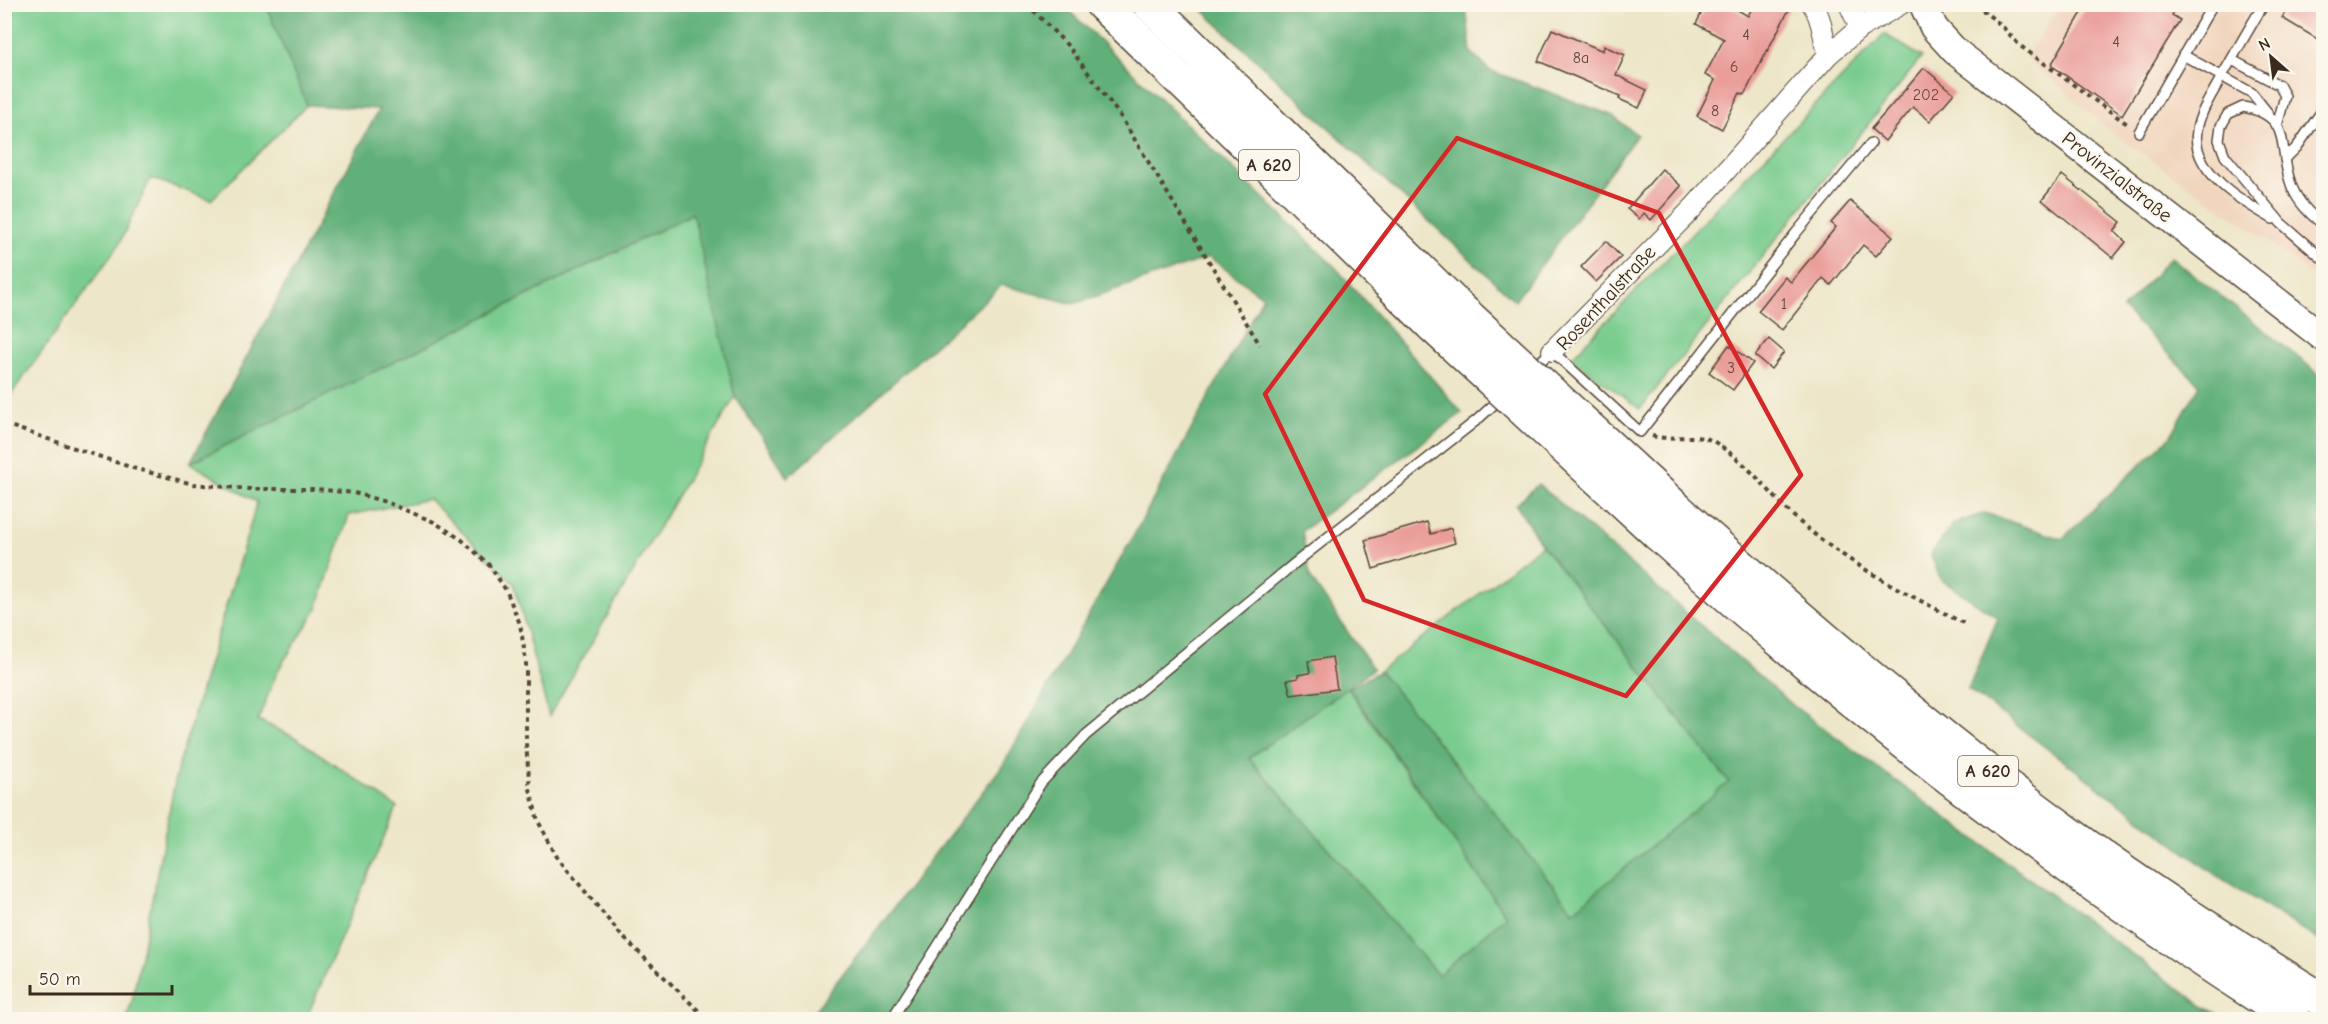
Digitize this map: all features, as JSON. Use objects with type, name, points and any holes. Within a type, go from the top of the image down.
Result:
[{"type":"highway","name":"A 620","points":[[1102,4],[1667,521],[2063,828],[2162,896],[2324,1001]]},
{"type":"highway","name":"A 620","points":[[1149,4],[1445,316]]},
{"type":"highway","name":"A 620","points":[[1667,521],[1737,606],[1840,693],[1978,802],[2132,912],[2295,1020]]},
{"type":"main road","name":"Provinzialstraße","points":[[1923,4],[1934,28],[1955,51],[2324,338]]},
{"type":"street","points":[[1812,4],[1819,13],[1823,39],[1829,54]]},
{"type":"street","points":[[1848,4],[1860,28]]},
{"type":"street","name":"Rosenthalstraße","points":[[1551,351],[1693,208],[1829,54],[1860,28],[1900,4]]},
{"type":"lane","points":[[2139,132],[2213,4]]},
{"type":"lane","points":[[2264,4],[2203,111],[2196,132],[2199,151],[2211,175],[2245,203],[2281,223]]},
{"type":"lane","points":[[2183,55],[2252,93],[2277,126],[2283,141],[2290,182],[2296,196],[2312,216],[2324,225]]},
{"type":"lane","points":[[2232,60],[2279,85],[2285,96],[2277,126]]},
{"type":"lane","points":[[2268,114],[2243,107],[2228,114],[2221,126],[2219,140],[2224,156],[2281,223],[2324,260]]},
{"type":"lane","points":[[2285,159],[2297,147],[2324,108]]},
{"type":"lane","points":[[1640,432],[1796,233],[1871,143]]},
{"type":"lane","points":[[1518,382],[1551,351]]},
{"type":"lane","name":"Rosenthalstraße","points":[[1551,351],[1640,432]]},
{"type":"lane","points":[[891,1020],[1041,783],[1086,735],[1295,563],[1477,420],[1510,389]]},
{"type":"path","points":[[1027,4],[1069,47],[1121,117],[1260,345]]},
{"type":"path","points":[[1975,4],[2002,26],[2019,45],[2139,132]]},
{"type":"path","points":[[4,424],[133,468],[193,484],[249,489],[315,489],[354,493],[386,502],[434,522],[462,540],[489,565],[506,590],[520,624],[526,661],[526,744],[530,789],[538,821],[557,857],[620,934],[708,1020]]},
{"type":"path","points":[[1640,432],[1662,438],[1685,436],[1712,440],[1738,459],[1808,529],[1854,561],[1912,596],[1967,625]]},
{"type":"highlighted area","points":[[1457,138],[1659,213],[1801,475],[1626,696],[1364,600],[1265,394]]},
{"type":"shaded area","points":[[2060,5],[2323,5],[2323,284],[2265,239],[2114,134],[2026,57]]},
{"type":"green space","points":[[5,5],[266,5],[307,105],[211,200],[151,178],[118,246],[5,403]]},
{"type":"green space","points":[[266,5],[1063,5],[1336,268],[1462,413],[1302,531],[1310,577],[1373,669],[1249,758],[1438,975],[1506,916],[1349,688],[1380,671],[1573,911],[1729,782],[1542,545],[1516,505],[1538,484],[1795,707],[2203,1006],[2226,1019],[808,1019],[1003,765],[1134,535],[1263,297],[1209,257],[1074,304],[1002,285],[788,477],[735,397],[693,213],[190,463],[379,109],[307,105]]},
{"type":"green space","points":[[1197,5],[1466,5],[1471,52],[1489,70],[1611,115],[1637,135],[1515,301]]},
{"type":"green space","points":[[1884,34],[1922,57],[1640,409],[1571,358]]},
{"type":"green space","points":[[694,213],[735,397],[549,716],[514,584],[429,499],[349,515],[316,611],[278,670],[258,720],[296,738],[397,807],[306,1019],[126,1020],[132,1002],[177,771],[257,502],[190,463]]},
{"type":"green space","points":[[2171,257],[2323,377],[2323,943],[2210,871],[1968,689],[1998,618],[1940,579],[1931,554],[1953,524],[1985,513],[2062,539],[2170,437],[2200,385],[2123,309]]},
{"type":"green space","points":[[1542,545],[1729,782],[1573,911],[1380,671]]},
{"type":"green space","points":[[1347,687],[1506,916],[1439,976],[1249,758]]},
{"type":"building","points":[[1706,4],[1727,4],[1748,16],[1754,4],[1792,4],[1744,95],[1740,93],[1722,129],[1697,116],[1715,80],[1705,75],[1724,39],[1696,24]]},
{"type":"building","points":[[2087,4],[2178,4],[2172,15],[2180,20],[2122,115],[2051,65]]},
{"type":"building","points":[[2290,4],[2324,4],[2324,43],[2282,18]]},
{"type":"building","points":[[1552,29],[1603,51],[1604,46],[1625,55],[1616,75],[1647,90],[1639,108],[1619,99],[1620,96],[1538,61]]},
{"type":"building","points":[[1924,68],[1954,93],[1930,121],[1913,107],[1885,141],[1871,129]]},
{"type":"building","points":[[1662,169],[1681,186],[1651,220],[1644,213],[1639,219],[1627,209]]},
{"type":"building","points":[[2062,175],[2121,222],[2114,231],[2126,242],[2113,258],[2042,200]]},
{"type":"building","points":[[1850,201],[1893,236],[1876,256],[1863,245],[1831,285],[1823,278],[1782,330],[1758,311],[1785,277],[1791,282],[1836,227],[1831,223]]},
{"type":"building","points":[[1606,241],[1621,257],[1596,282],[1581,267]]},
{"type":"building","points":[[1769,339],[1784,352],[1771,369],[1755,356]]},
{"type":"building","points":[[1729,345],[1753,363],[1733,390],[1709,372]]},
{"type":"building","points":[[1427,522],[1431,534],[1451,528],[1455,543],[1373,569],[1365,540]]},
{"type":"building","points":[[1332,657],[1337,689],[1291,695],[1287,680],[1310,673],[1308,661]]}]
